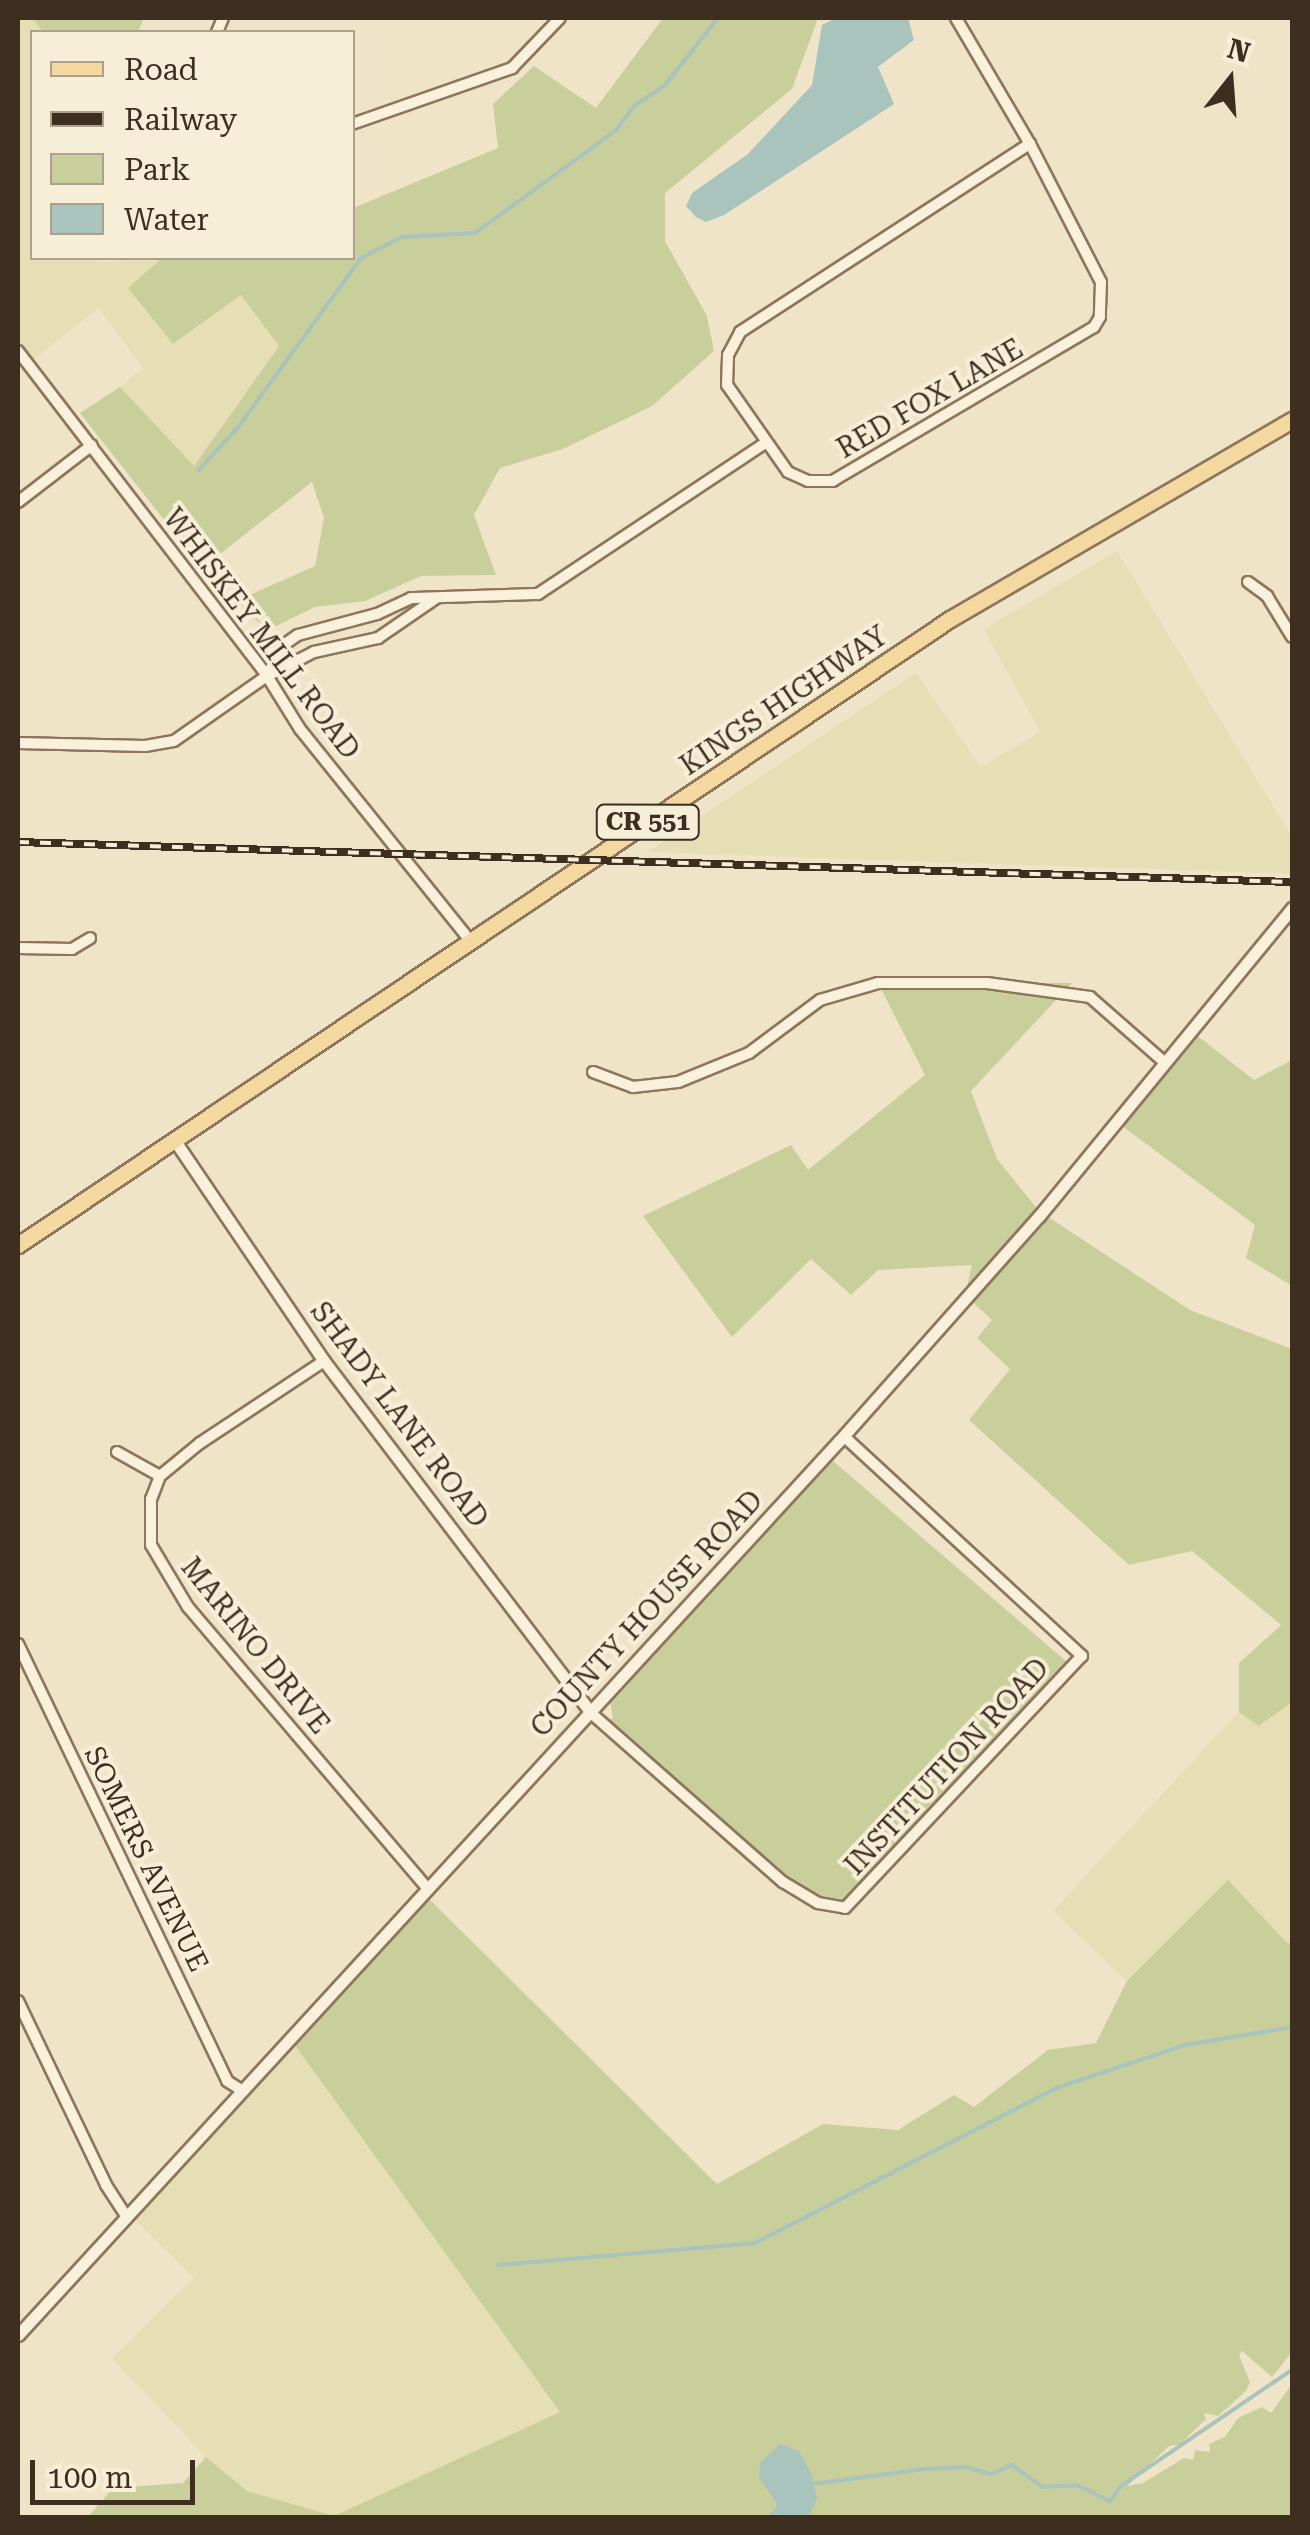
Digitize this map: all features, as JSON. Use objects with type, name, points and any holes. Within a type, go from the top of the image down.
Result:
[{"type":"main road","name":"KINGS HIGHWAY","points":[[18,1245],[950,619],[1292,420]]},
{"type":"street","points":[[355,123],[512,68],[560,18]]},
{"type":"street","name":"RED FOX LANE","points":[[956,18],[1030,144],[1102,282],[1102,304],[1094,327],[833,481],[808,481],[788,472],[727,385],[728,355],[740,332],[1030,144]]},
{"type":"street","name":"WHISKEY MILL ROAD","points":[[18,350],[267,676],[300,729],[415,867],[470,942]]},
{"type":"street","points":[[267,676],[282,646],[298,635],[377,614],[411,598],[538,594],[765,443]]},
{"type":"street","points":[[18,502],[92,445]]},
{"type":"street","points":[[1248,582],[1267,596],[1292,638]]},
{"type":"street","points":[[18,743],[164,744],[183,737],[267,676],[314,652],[378,638],[435,599]]},
{"type":"street","name":"COUNTY HOUSE ROAD","points":[[18,2335],[844,1436],[1038,1216],[1292,908]]},
{"type":"street","points":[[18,948],[72,949],[90,938]]},
{"type":"street","points":[[593,1072],[633,1087],[678,1082],[749,1054],[820,1000],[878,983],[987,983],[1090,997],[1163,1061]]},
{"type":"street","name":"SHADY LANE ROAD","points":[[175,1142],[324,1361],[591,1713]]},
{"type":"street","points":[[116,1452],[160,1476],[200,1443],[324,1361]]},
{"type":"street","name":"INSTITUTION ROAD","points":[[591,1713],[782,1882],[818,1903],[845,1908],[1082,1656],[844,1436]]},
{"type":"street","name":"MARINO DRIVE","points":[[160,1476],[151,1499],[151,1545],[188,1607],[426,1887]]},
{"type":"street","name":"SOMERS AVENUE","points":[[18,1644],[227,2081],[240,2090]]},
{"type":"street","points":[[18,2001],[106,2186],[127,2217]]},
{"type":"shaded area","points":[[18,18],[33,18],[42,30],[30,30],[30,260],[160,260],[129,288],[174,344],[241,295],[279,346],[194,467],[120,387],[143,368],[99,308],[27,364],[18,351]]},
{"type":"shaded area","points":[[1117,551],[1292,837],[1292,874],[648,852],[916,673],[981,767],[1040,732],[984,629]]},
{"type":"shaded area","points":[[1292,1702],[1292,1942],[1288,1944],[1228,1881],[1127,1981],[1053,1911],[1239,1712],[1260,1726]]},
{"type":"shaded area","points":[[289,2037],[560,2412],[334,2516],[247,2491],[206,2457],[112,2358],[194,2278],[126,2211]]},
{"type":"green space","points":[[33,18],[144,18],[139,30],[42,30]]},
{"type":"green space","points":[[663,18],[818,18],[792,89],[665,193],[665,241],[707,316],[714,351],[652,406],[563,449],[500,468],[474,515],[496,575],[421,576],[365,601],[315,607],[268,630],[234,602],[315,566],[324,518],[312,482],[202,568],[80,413],[120,387],[194,466],[279,346],[241,295],[173,344],[128,288],[160,260],[355,260],[355,207],[498,148],[493,104],[534,66],[596,108]]},
{"type":"green space","points":[[878,983],[1072,983],[971,1091],[997,1159],[1039,1211],[1190,1310],[1292,1349],[1292,1702],[1259,1726],[1239,1712],[1239,1663],[1281,1625],[1192,1551],[1129,1565],[969,1420],[1010,1369],[977,1338],[992,1320],[965,1295],[972,1265],[878,1270],[851,1295],[811,1259],[732,1337],[643,1216],[791,1145],[808,1170],[925,1075]]},
{"type":"green space","points":[[1190,1030],[1254,1080],[1292,1060],[1292,1286],[1246,1258],[1255,1225],[1113,1119]]},
{"type":"green space","points":[[826,1455],[1067,1662],[839,1905],[782,1876],[608,1722],[613,1717],[609,1696]]},
{"type":"green space","points":[[1228,1880],[1287,1943],[1292,1942],[1292,2352],[1272,2377],[1242,2351],[1239,2355],[1250,2382],[1246,2391],[1218,2416],[1204,2413],[1206,2419],[1179,2445],[1169,2446],[1127,2486],[1143,2483],[1184,2458],[1193,2460],[1195,2450],[1210,2452],[1209,2444],[1225,2437],[1238,2418],[1262,2407],[1271,2413],[1292,2384],[1292,2517],[87,2518],[113,2488],[183,2483],[206,2457],[247,2491],[334,2516],[560,2412],[289,2037],[423,1893],[717,2184],[823,2124],[898,2130],[954,2095],[974,2107],[1048,2050],[1096,2043],[1127,1981]]},
{"type":"water","points":[[836,18],[908,18],[914,40],[878,67],[894,104],[724,215],[706,222],[696,217],[686,206],[692,193],[748,154],[812,85],[822,25]]},
{"type":"water","points":[[780,2444],[799,2451],[811,2473],[817,2499],[808,2517],[777,2517],[776,2502],[759,2478],[760,2462]]},
{"type":"waterway","points":[[199,470],[239,426],[361,258],[402,237],[475,233],[616,130],[634,106],[665,85],[718,18]]},
{"type":"waterway","points":[[498,2265],[755,2243],[1056,2088],[1185,2045],[1292,2027]]},
{"type":"waterway","points":[[812,2484],[925,2469],[966,2467],[991,2474],[1012,2465],[1042,2487],[1077,2485],[1110,2501],[1121,2486],[1292,2370]]},
{"type":"waterway","points":[[769,2518],[780,2506]]},
{"type":"railway","points":[[18,842],[1292,882]]}]
